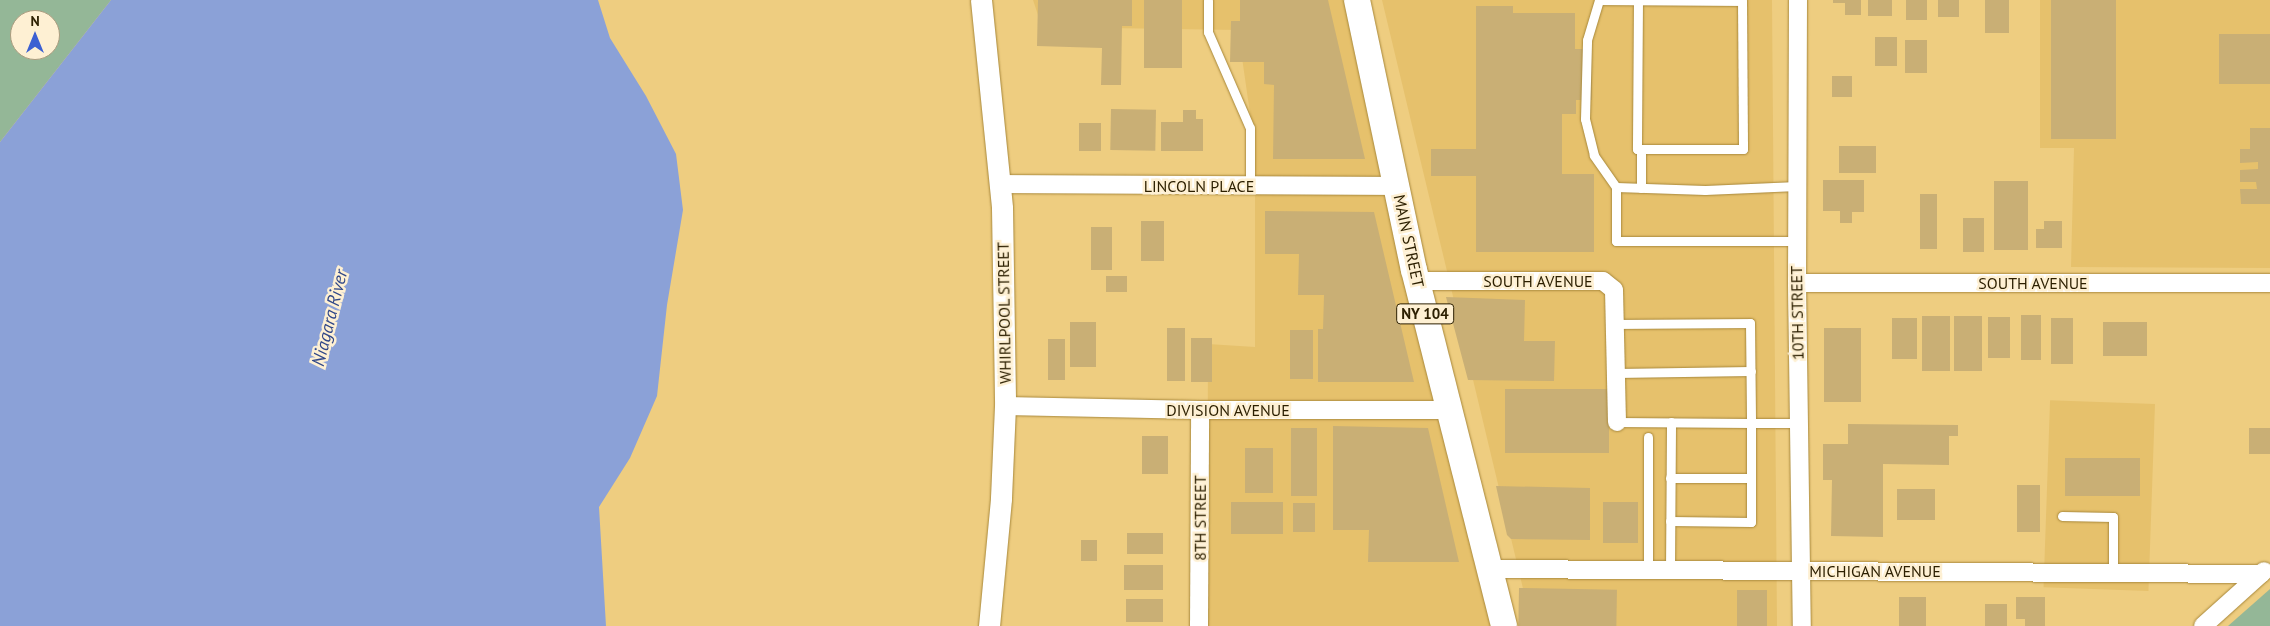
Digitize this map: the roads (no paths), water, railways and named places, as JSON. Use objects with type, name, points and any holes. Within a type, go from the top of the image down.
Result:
[{"type":"main road","name":"MAIN STREET","points":[[1357,0],[1417,282],[1504,626]]},
{"type":"street","name":"WHIRLPOOL STREET","points":[[980,0],[1001,184],[1005,406],[1001,499],[989,626]]},
{"type":"street","name":"10TH STREET","points":[[1798,0],[1797,283],[1802,626]]},
{"type":"street","name":"LINCOLN PLACE","points":[[1001,184],[1397,186]]},
{"type":"street","name":"SOUTH AVENUE","points":[[1417,282],[1603,282],[1614,290],[1617,422]]},
{"type":"street","name":"SOUTH AVENUE","points":[[1797,283],[2270,283]]},
{"type":"street","name":"DIVISION AVENUE","points":[[1005,406],[1200,410],[1450,410]]},
{"type":"street","name":"8TH STREET","points":[[1200,410],[1200,626]]},
{"type":"street","name":"MICHIGAN AVENUE","points":[[1490,569],[2113,573],[2266,570]]},
{"type":"street","points":[[2203,626],[2266,570]]},
{"type":"lane","points":[[1208,0],[1208,32],[1250,128],[1250,186]]},
{"type":"lane","points":[[1638,0],[1637,149],[1743,149],[1742,1],[1638,0],[1599,0],[1587,40],[1585,119],[1594,155],[1616,187],[1616,241],[1797,241]]},
{"type":"lane","points":[[1641,149],[1641,188]]},
{"type":"lane","points":[[1616,187],[1705,190],[1797,186]]},
{"type":"lane","points":[[1616,324],[1750,323],[1752,522],[1670,521]]},
{"type":"lane","points":[[1616,373],[1751,372]]},
{"type":"lane","points":[[1617,422],[1799,423]]},
{"type":"lane","points":[[1670,570],[1671,422]]},
{"type":"lane","points":[[1648,436],[1648,570]]},
{"type":"lane","points":[[1670,478],[1752,478]]},
{"type":"lane","points":[[2062,516],[2113,517],[2113,573]]},
{"type":"water","name":"Niagara River","points":[[111,0],[598,0],[610,38],[646,96],[676,154],[683,210],[667,305],[657,396],[630,458],[599,507],[606,626],[0,626],[0,142]]}]
